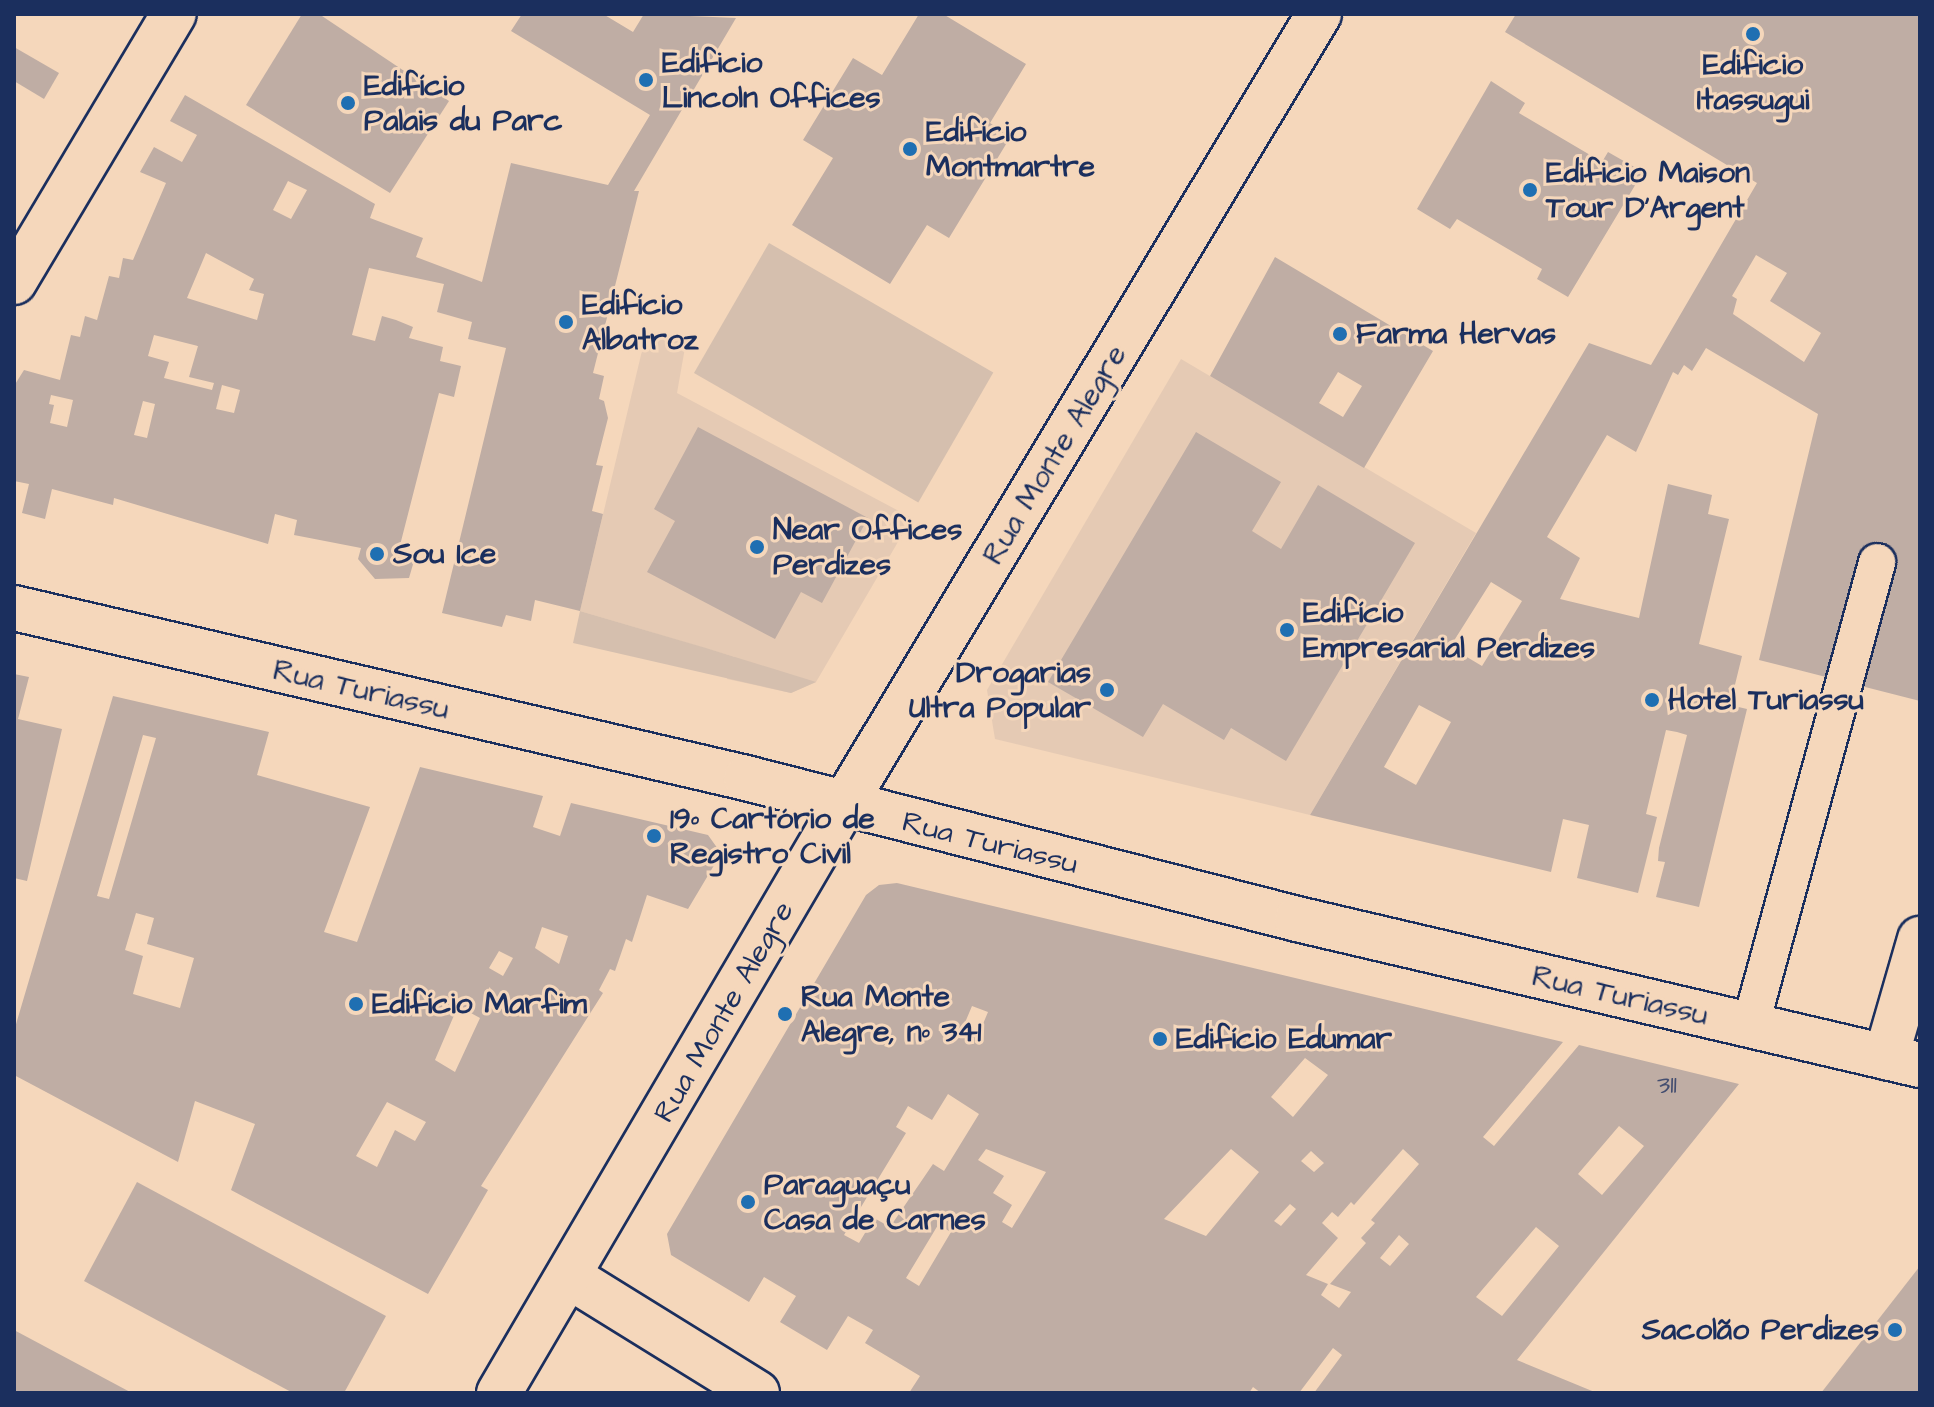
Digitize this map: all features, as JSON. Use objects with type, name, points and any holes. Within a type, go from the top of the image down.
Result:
[{"type":"street","points":[[14,282],[174,14]]},
{"type":"street","name":"Rua Monte Alegre","points":[[499,1393],[570,1277],[843,806],[1319,14]]},
{"type":"street","name":"Rua Turiassu","points":[[14,608],[746,778],[843,806],[1750,1027],[1903,1061]]},
{"type":"street","points":[[1903,1061],[1920,939]]},
{"type":"street","points":[[570,1277],[757,1393]]},
{"type":"lane","points":[[1750,1027],[1877,562]]},
{"type":"shaded area","points":[[769,243],[993,372],[918,502],[694,373]]},
{"type":"shaded area","points":[[646,334],[686,342],[677,393],[912,518],[816,682],[791,693],[727,679],[735,657],[580,611]]},
{"type":"shaded area","points":[[1181,359],[1476,533],[1310,815],[995,739],[987,690]]},
{"type":"shaded area","points":[[580,611],[816,682],[791,693],[573,643]]},
{"type":"building","name":"Edifício Palais du Parc","points":[[302,14],[319,14],[449,101],[390,193],[246,105]]},
{"type":"building","points":[[522,14],[603,14],[633,32],[644,14],[736,18],[634,191],[639,191],[593,373],[604,376],[599,399],[604,401],[608,418],[596,465],[603,466],[592,511],[603,514],[580,611],[535,600],[531,621],[506,615],[502,627],[442,613],[506,348],[468,339],[472,322],[437,312],[444,284],[369,268],[352,335],[375,341],[382,316],[413,327],[409,338],[443,347],[440,361],[461,366],[454,397],[439,393],[397,557],[414,561],[409,578],[375,579],[358,559],[361,548],[294,535],[297,520],[275,514],[268,544],[114,498],[113,505],[52,489],[45,519],[22,513],[29,484],[14,481],[14,386],[24,370],[60,380],[71,335],[80,337],[85,316],[97,320],[109,276],[119,278],[123,258],[133,260],[166,183],[140,172],[154,147],[182,162],[197,135],[170,121],[185,95],[375,204],[370,218],[423,238],[416,257],[482,282],[511,163],[608,185],[650,115],[511,31]],"holes":[[[288,181],[307,190],[291,219],[273,210]],[[206,253],[254,279],[249,290],[264,294],[257,320],[187,298]],[[154,335],[198,346],[189,377],[214,383],[212,390],[164,378],[169,362],[148,356]],[[222,385],[240,390],[234,413],[216,409]],[[51,395],[73,400],[67,427],[50,423],[54,405],[49,404]],[[143,401],[155,404],[147,438],[134,435]]]},
{"type":"building","name":"Edifício Montmartre","points":[[919,14],[943,14],[1026,64],[990,123],[1011,136],[949,238],[927,225],[890,284],[792,225],[833,158],[803,140],[853,58],[882,75]]},
{"type":"building","points":[[1516,14],[1920,14],[1920,701],[1759,660],[1818,414],[1706,348],[1692,371],[1684,365],[1678,375],[1673,372],[1636,452],[1607,435],[1547,537],[1580,558],[1560,599],[1639,618],[1668,484],[1712,495],[1708,514],[1729,519],[1699,644],[1742,656],[1730,705],[1747,709],[1699,907],[1656,897],[1665,862],[1658,861],[1659,848],[1687,735],[1677,732],[1666,730],[1646,814],[1657,817],[1638,893],[1577,878],[1589,825],[1563,819],[1551,872],[1310,815],[1589,343],[1651,365],[1757,183],[1505,32]],"holes":[[[1756,255],[1787,273],[1770,301],[1821,333],[1804,362],[1733,314],[1737,299],[1732,296]],[[1491,582],[1522,601],[1482,666],[1450,647]],[[1419,705],[1451,722],[1416,785],[1384,767]]]},
{"type":"building","points":[[14,47],[59,73],[44,99],[14,81]]},
{"type":"building","name":"Edificio Maison Tour D'Argent","points":[[1491,81],[1525,103],[1519,113],[1602,162],[1608,152],[1643,172],[1568,297],[1537,279],[1542,269],[1457,219],[1450,229],[1417,209]]},
{"type":"building","points":[[1275,257],[1433,351],[1364,468],[1210,376]],"holes":[[[1338,372],[1362,386],[1343,417],[1319,403]]]},
{"type":"building","name":"Near Offices Perdizes","points":[[698,427],[868,518],[822,603],[801,592],[775,639],[647,572],[675,521],[654,509]]},
{"type":"building","points":[[1196,432],[1281,482],[1252,531],[1281,549],[1318,485],[1415,543],[1286,761],[1231,728],[1224,740],[1163,704],[1143,737],[1048,682]]},
{"type":"building","points":[[14,674],[29,677],[18,719],[62,729],[27,881],[14,878]]},
{"type":"building","points":[[113,696],[269,732],[257,775],[370,807],[324,932],[357,942],[420,767],[543,796],[533,827],[560,836],[571,803],[708,835],[718,849],[716,862],[688,909],[647,895],[632,942],[626,939],[615,971],[610,969],[599,990],[603,993],[481,1186],[488,1190],[428,1294],[231,1190],[255,1124],[195,1101],[178,1162],[14,1075],[14,1031]],"holes":[[[143,735],[156,738],[109,899],[97,896]],[[136,913],[154,918],[147,944],[194,958],[180,1008],[133,994],[143,956],[125,950]],[[542,927],[568,936],[559,964],[535,948]],[[499,951],[513,958],[503,976],[489,968]],[[458,1006],[480,1018],[455,1072],[435,1060]],[[387,1102],[426,1122],[415,1141],[395,1130],[377,1167],[356,1156]]]},
{"type":"building","points":[[897,883],[1563,1042],[1483,1137],[1494,1146],[1579,1045],[1739,1084],[1517,1360],[1597,1393],[1314,1393],[1342,1355],[1333,1348],[1299,1393],[1261,1393],[1253,1387],[1249,1393],[909,1393],[920,1376],[865,1343],[873,1330],[848,1316],[827,1350],[780,1322],[796,1296],[764,1277],[749,1302],[671,1255],[667,1234],[866,895],[879,885]],"holes":[[[972,1006],[988,1012],[980,1031],[964,1025]],[[1305,1058],[1328,1075],[1293,1117],[1271,1097]],[[948,1094],[979,1114],[944,1171],[933,1164],[890,1227],[874,1218],[859,1243],[844,1235],[906,1133],[896,1127],[908,1106],[932,1120]],[[1619,1126],[1644,1146],[1602,1195],[1578,1174]],[[986,1149],[1046,1172],[1012,1228],[1002,1222],[1012,1205],[993,1193],[1004,1176],[978,1160]],[[1231,1149],[1259,1172],[1206,1236],[1164,1219]],[[1403,1149],[1419,1164],[1371,1220],[1375,1223],[1361,1238],[1366,1243],[1330,1284],[1351,1292],[1339,1308],[1321,1295],[1328,1284],[1306,1275],[1338,1238],[1322,1223],[1332,1212],[1338,1217],[1351,1202],[1354,1205]],[[1311,1151],[1324,1163],[1314,1172],[1301,1161]],[[1290,1204],[1296,1209],[1281,1226],[1274,1221]],[[938,1225],[951,1232],[919,1286],[906,1278]],[[1536,1227],[1559,1246],[1502,1316],[1476,1297]],[[1399,1235],[1409,1244],[1390,1266],[1380,1258]]]},
{"type":"building","points":[[137,1182],[386,1316],[344,1393],[293,1393],[84,1281]]},
{"type":"building","name":"Sacolão Perdizes","points":[[1920,1266],[1920,1393],[1821,1393]]},
{"type":"building","points":[[14,1330],[132,1393],[14,1393]]},
{"type":"place","name":"Edificio Itassugui","points":[[1753,34]]},
{"type":"place","name":"Edificio Lincoln Offices","points":[[646,80]]},
{"type":"place","name":"Edifício Palais du Parc","points":[[348,103]]},
{"type":"place","name":"Edifício Montmartre","points":[[910,149]]},
{"type":"place","name":"Edificio Maison Tour D'Argent","points":[[1530,190]]},
{"type":"place","name":"Edifício Albatroz","points":[[566,322]]},
{"type":"place","name":"Farma Hervas","points":[[1340,334]]},
{"type":"place","name":"Near Offices Perdizes","points":[[757,547]]},
{"type":"place","name":"Sou Ice","points":[[377,554]]},
{"type":"place","name":"Edifício Empresarial Perdizes","points":[[1287,630]]},
{"type":"place","name":"Drogarias Ultra Popular","points":[[1107,690]]},
{"type":"place","name":"Hotel Turiassu","points":[[1652,700]]},
{"type":"place","name":"19º Cartório de Registro Civil","points":[[654,836]]},
{"type":"place","name":"Edifício Marfim","points":[[356,1004]]},
{"type":"place","name":"Rua Monte Alegre, nº 341","points":[[785,1014]]},
{"type":"place","name":"Edifício Edumar","points":[[1160,1039]]},
{"type":"place","name":"Paraguaçu Casa de Carnes","points":[[748,1202]]},
{"type":"place","name":"Sacolão Perdizes","points":[[1895,1330]]}]
